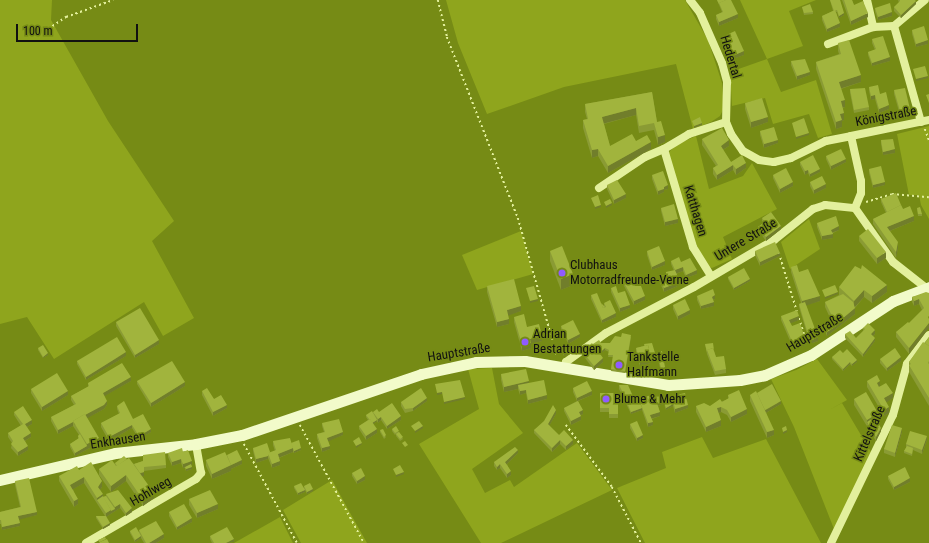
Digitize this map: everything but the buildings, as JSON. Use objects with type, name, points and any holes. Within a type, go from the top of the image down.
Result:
[{"type":"main road","name":"Hauptstraße","points":[[242,436],[421,374],[450,367],[500,361],[525,361],[566,365],[668,385],[707,384],[765,375],[810,355],[893,301],[927,287]]},
{"type":"main road","name":"Enkhausen","points":[[0,479],[116,454],[196,444],[242,436]]},
{"type":"street","name":"Hedertal","points":[[690,0],[700,13],[722,63],[727,82],[726,122],[731,134],[743,151],[759,160],[774,162],[791,158],[826,141],[851,136]]},
{"type":"street","points":[[867,0],[874,27]]},
{"type":"street","points":[[828,44],[874,27],[894,26],[925,0]]},
{"type":"street","points":[[894,26],[924,122]]},
{"type":"street","points":[[599,188],[645,156],[664,149],[689,134],[726,122]]},
{"type":"street","name":"Königstraße","points":[[857,206],[861,181],[851,136],[924,122]]},
{"type":"street","name":"Katthagen","points":[[664,149],[693,247],[711,276]]},
{"type":"street","name":"Untere Straße","points":[[566,365],[606,333],[694,287],[774,240],[813,209],[825,204],[857,206]]},
{"type":"street","points":[[857,206],[893,262],[927,287]]},
{"type":"street","name":"Kittelstraße","points":[[831,543],[893,415],[907,364],[929,335]]},
{"type":"street","name":"Hohlweg","points":[[86,543],[196,479],[201,473],[196,444]]},
{"type":"path","points":[[48,28],[66,17],[113,0]]},
{"type":"path","points":[[438,0],[446,37],[518,218],[559,361],[566,365]]},
{"type":"path","points":[[924,122],[929,140]]},
{"type":"path","points":[[857,206],[892,194],[929,197]]},
{"type":"path","points":[[774,240],[790,281],[810,355]]},
{"type":"path","points":[[297,418],[364,543]]},
{"type":"path","points":[[566,425],[612,487],[641,543]]},
{"type":"path","points":[[242,436],[297,543]]},
{"type":"green space","points":[[0,0],[52,0],[51,20],[108,121],[174,221],[152,241],[194,318],[163,336],[144,302],[54,359],[27,317],[0,324]]},
{"type":"green space","points":[[446,0],[685,0],[708,40],[722,83],[724,108],[720,116],[711,122],[693,129],[676,64],[564,87],[487,114],[458,43]]},
{"type":"green space","points":[[740,0],[816,0],[789,11],[803,46],[767,59]]},
{"type":"green space","points":[[767,59],[781,92],[816,80],[832,134],[818,138],[809,114],[773,124],[765,98],[732,106],[730,72]]},
{"type":"green space","points":[[929,126],[929,219],[921,205],[919,195],[909,195],[897,134]]},
{"type":"green space","points":[[696,136],[709,189],[743,176],[752,163],[777,209],[723,237],[732,259],[712,268],[707,266],[695,242],[669,159],[669,152],[676,145]]},
{"type":"green space","points":[[809,219],[820,249],[790,269],[781,242]]},
{"type":"green space","points":[[521,231],[533,274],[477,290],[462,255]]},
{"type":"green space","points":[[817,359],[847,400],[829,410],[842,403],[871,452],[834,529],[794,427],[771,379],[796,370]]},
{"type":"green space","points":[[492,368],[499,404],[523,433],[472,469],[485,493],[510,480],[514,487],[577,443],[612,490],[501,543],[481,543],[419,444],[479,409],[468,369]]},
{"type":"green space","points":[[702,437],[713,458],[766,439],[821,543],[645,543],[617,488],[666,468],[662,452]]},
{"type":"green space","points":[[332,480],[367,543],[301,543],[283,510]]},
{"type":"green space","points":[[280,517],[293,543],[234,543]]},
{"type":"place","name":"Clubhaus Motorradfreunde-Verne","points":[[562,273]]},
{"type":"place","name":"Adrian Bestattungen","points":[[525,342]]},
{"type":"place","name":"Tankstelle Halfmann","points":[[619,365]]},
{"type":"place","name":"Blume & Mehr","points":[[606,399]]}]
